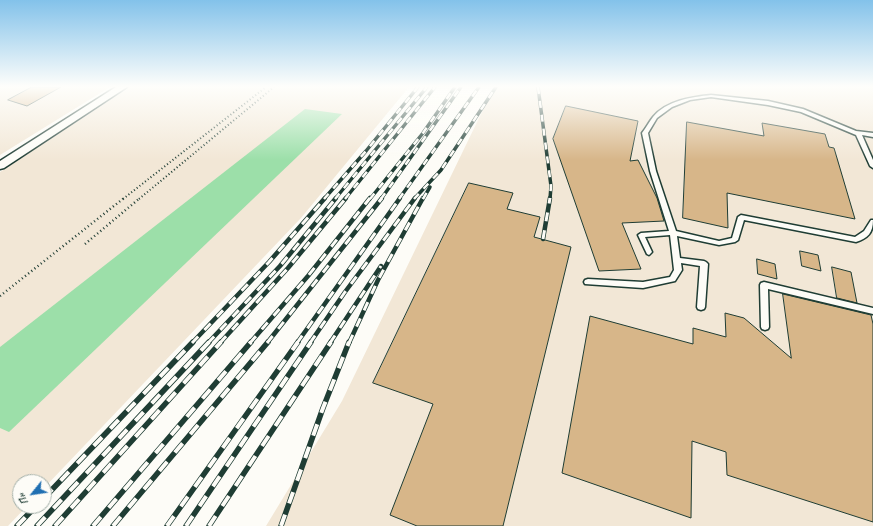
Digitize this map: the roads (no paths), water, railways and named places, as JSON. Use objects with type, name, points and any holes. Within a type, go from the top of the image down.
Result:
[{"type":"street","points":[[0,166],[84,112]]},
{"type":"lane","points":[[588,282],[643,285],[672,279],[678,270],[673,233],[653,171],[645,133],[655,117],[662,112]]},
{"type":"lane","points":[[804,112],[858,133],[873,135]]},
{"type":"lane","points":[[858,133],[873,166]]},
{"type":"lane","points":[[649,252],[641,235],[673,233],[719,243],[735,240],[741,217],[856,240],[871,229],[873,222]]},
{"type":"lane","points":[[676,260],[704,264],[702,307]]},
{"type":"lane","points":[[765,327],[764,285],[873,311]]},
{"type":"railway","points":[[324,199],[398,112]]},
{"type":"railway","points":[[335,199],[407,112]]},
{"type":"railway","points":[[345,199],[415,112]]},
{"type":"railway","points":[[370,199],[423,133],[438,112]]},
{"type":"railway","points":[[381,199],[443,112]]},
{"type":"railway","points":[[399,199],[461,112]]},
{"type":"railway","points":[[414,199],[441,170],[480,112]]},
{"type":"railway","points":[[541,112],[551,186],[550,199]]},
{"type":"railway","points":[[423,199],[430,187]]},
{"type":"railway","points":[[192,343],[269,262],[325,198]]},
{"type":"railway","points":[[208,343],[280,266],[336,198]]},
{"type":"railway","points":[[220,343],[288,268],[346,198]]},
{"type":"railway","points":[[250,343],[308,276],[370,198]]},
{"type":"railway","points":[[267,343],[382,198]]},
{"type":"railway","points":[[297,343],[400,198]]},
{"type":"railway","points":[[310,343],[345,292],[415,198]]},
{"type":"railway","points":[[349,343],[378,280],[423,198]]},
{"type":"railway","points":[[543,239],[550,198]]},
{"type":"railway","points":[[330,343],[381,266]]},
{"type":"railway","points":[[52,490],[193,342]]},
{"type":"railway","points":[[37,526],[209,342]]},
{"type":"railway","points":[[55,526],[221,342]]},
{"type":"railway","points":[[93,526],[251,342]]},
{"type":"railway","points":[[113,526],[268,342]]},
{"type":"railway","points":[[167,526],[298,342]]},
{"type":"railway","points":[[186,526],[311,342]]},
{"type":"railway","points":[[209,526],[331,342]]},
{"type":"railway","points":[[281,526],[323,408],[349,342]]},
{"type":"railway","points":[[17,526],[28,514]]}]
